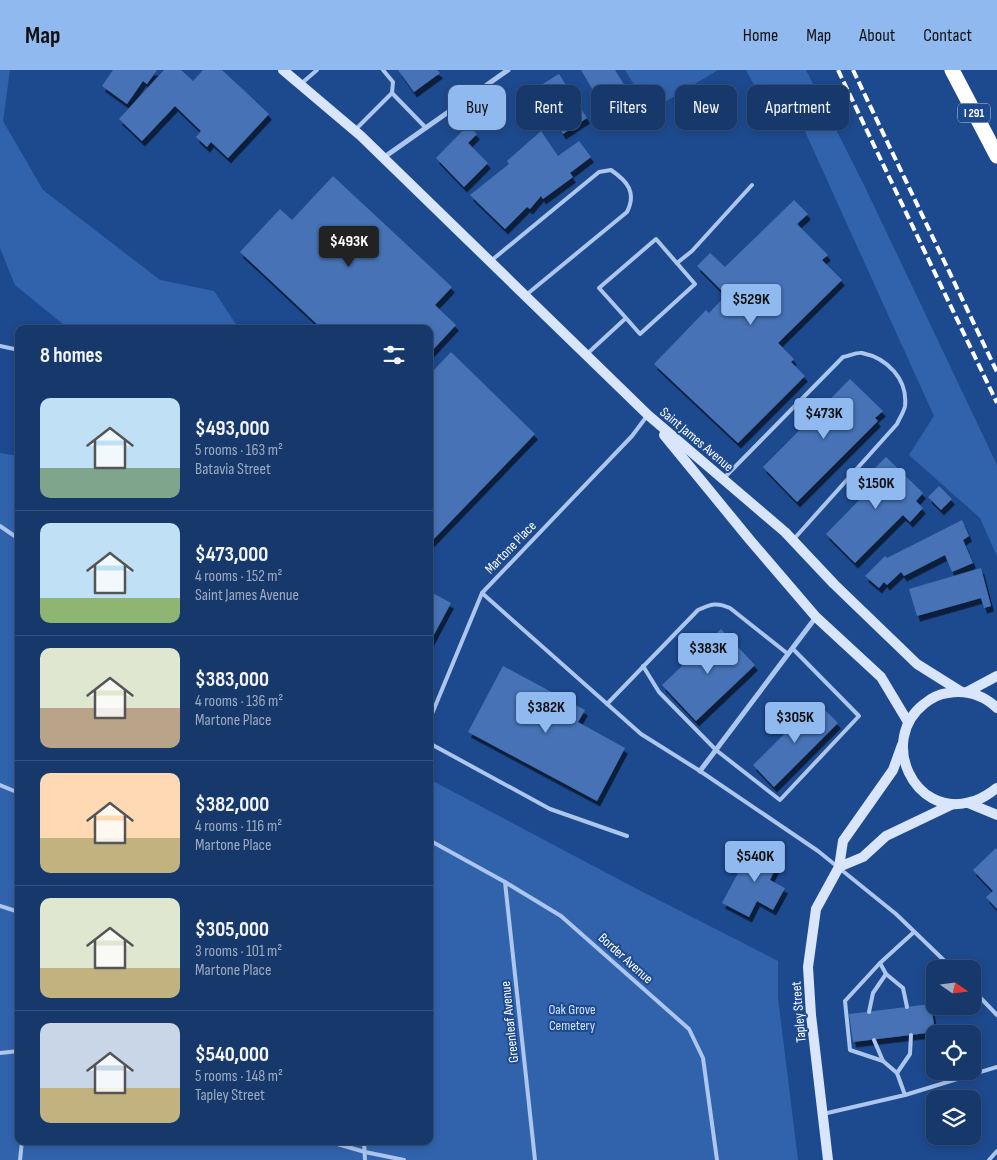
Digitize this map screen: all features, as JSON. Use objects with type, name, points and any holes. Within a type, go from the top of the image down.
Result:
[{"type":"highway","name":"I 291","points":[[952,70],[997,156]]},
{"type":"main road","points":[[284,70],[383,158],[648,415]]},
{"type":"main road","name":"Saint James Avenue","points":[[648,415],[793,540],[834,584],[917,664],[964,692],[980,696],[997,708]]},
{"type":"main road","name":"Saint James Avenue","points":[[648,415],[750,540],[816,617],[881,677],[908,722]]},
{"type":"main road","points":[[908,722],[917,709],[930,700],[944,693],[964,692],[997,676]]},
{"type":"main road","name":"Tapley Street","points":[[828,1160],[811,1015],[808,967],[816,910],[839,867],[844,841],[893,770],[908,722]]},
{"type":"main road","points":[[902,745],[908,772],[916,784],[926,794],[939,800],[953,804],[968,803],[984,798],[997,788]]},
{"type":"main road","points":[[968,803],[997,816]]},
{"type":"main road","points":[[839,867],[863,857],[886,836],[953,804]]},
{"type":"street","points":[[383,158],[508,70]]},
{"type":"street","points":[[700,771],[816,617]]},
{"type":"lane","points":[[300,84],[317,70]]},
{"type":"lane","points":[[354,131],[392,93],[393,82],[383,70]]},
{"type":"lane","points":[[392,93],[426,128]]},
{"type":"lane","points":[[490,262],[599,172],[611,170],[624,180],[631,194],[632,203],[627,212],[525,296]]},
{"type":"lane","points":[[677,263],[692,251],[752,185]]},
{"type":"lane","points":[[656,239],[695,284],[640,334],[626,318],[599,288],[656,239]]},
{"type":"lane","points":[[586,355],[626,318]]},
{"type":"lane","points":[[0,346],[15,349]]},
{"type":"lane","points":[[723,479],[843,357],[860,352],[880,359],[896,372],[904,391],[905,407],[897,424],[793,540]]},
{"type":"lane","name":"Martone Place","points":[[433,711],[482,593],[632,436],[648,415]]},
{"type":"lane","points":[[0,526],[15,535]]},
{"type":"lane","points":[[482,593],[641,734],[818,850],[914,932],[944,960]]},
{"type":"lane","points":[[607,704],[698,610],[712,603],[730,608],[788,654]]},
{"type":"lane","points":[[643,666],[659,692],[716,750],[780,800],[859,716],[793,649]]},
{"type":"lane","points":[[433,745],[550,809],[627,836]]},
{"type":"lane","points":[[0,785],[15,791]]},
{"type":"lane","name":"Border Avenue","points":[[433,842],[561,916],[689,1029],[703,1058],[716,1160]]},
{"type":"lane","name":"Greenleaf Avenue","points":[[505,882],[535,1160]]},
{"type":"lane","points":[[0,906],[15,911]]},
{"type":"lane","points":[[906,1095],[897,1073],[883,1061],[850,1050],[845,1001],[880,963],[914,932]]},
{"type":"lane","points":[[880,963],[886,974],[902,988],[907,1007]]},
{"type":"lane","points":[[870,1012],[873,993],[886,974]]},
{"type":"lane","points":[[981,998],[997,1015]]},
{"type":"lane","points":[[897,1073],[910,1054],[911,1035]]},
{"type":"lane","points":[[874,1040],[883,1061]]},
{"type":"lane","points":[[0,1053],[15,1051]]},
{"type":"lane","points":[[822,1115],[906,1095],[997,1067]]},
{"type":"lane","points":[[20,1160],[22,1145]]},
{"type":"lane","points":[[341,1145],[404,1160]]},
{"type":"lane","points":[[364,1145],[365,1160]]},
{"type":"lane","points":[[989,1160],[997,1151]]},
{"type":"green space","points":[[0,70],[10,70],[3,121],[43,190],[160,280],[214,291],[236,325],[64,325],[15,285],[0,248]]},
{"type":"green space","points":[[625,70],[718,70],[693,85],[675,85],[675,96],[665,102],[665,85],[634,85]]},
{"type":"green space","points":[[746,70],[806,70],[814,85],[754,85]]},
{"type":"green space","points":[[804,130],[836,130],[997,465],[997,556],[980,518],[909,455],[934,416]]},
{"type":"green space","name":"Oak Grove Cemetery","points":[[0,453],[15,455],[15,1145],[433,1145],[433,781],[778,961],[778,998],[798,1160],[0,1160]]},
{"type":"building","points":[[113,70],[157,70],[147,84],[143,81],[127,104],[102,86]]},
{"type":"building","points":[[164,70],[181,70],[193,81],[203,70],[222,70],[269,114],[228,158],[211,142],[207,147],[196,137],[201,131],[175,106],[142,141],[119,119]]},
{"type":"building","points":[[398,70],[437,70],[440,73],[414,92]]},
{"type":"building","points":[[581,70],[615,70],[624,85],[591,85],[591,87]]},
{"type":"building","points":[[559,74],[566,85],[541,85]]},
{"type":"building","points":[[581,109],[587,118],[581,122]]},
{"type":"building","points":[[463,130],[473,130],[477,134],[468,143],[488,163],[464,187],[436,158]]},
{"type":"building","points":[[560,130],[569,130],[563,134]]},
{"type":"building","points":[[541,131],[558,156],[579,141],[591,157],[570,173],[573,177],[543,199],[541,196],[530,209],[527,207],[505,229],[470,195],[509,164],[507,161]]},
{"type":"building","points":[[333,176],[452,287],[435,305],[456,325],[433,350],[433,325],[318,325],[240,252],[280,209],[292,220]]},
{"type":"building","points":[[794,200],[808,214],[797,224],[828,255],[822,260],[842,280],[778,343],[794,359],[791,362],[805,376],[738,443],[654,364],[706,310],[709,313],[726,295],[697,266],[710,253],[725,267]]},
{"type":"building","points":[[451,352],[535,434],[433,540],[433,371]]},
{"type":"building","points":[[850,379],[883,411],[875,418],[878,421],[797,502],[763,467]]},
{"type":"building","points":[[886,457],[923,493],[916,501],[923,508],[910,522],[903,515],[855,563],[826,534],[866,493],[858,485]]},
{"type":"building","points":[[939,486],[952,499],[941,510],[928,497]]},
{"type":"building","points":[[962,520],[969,536],[963,540],[973,563],[952,572],[945,555],[904,576],[901,572],[887,585],[884,582],[879,588],[865,576],[885,556],[887,558]]},
{"type":"building","points":[[981,568],[991,606],[984,608],[981,598],[917,616],[909,589]]},
{"type":"building","points":[[433,593],[451,603],[433,637]]},
{"type":"building","points":[[721,629],[755,665],[696,721],[662,685]]},
{"type":"building","points":[[503,666],[585,710],[578,722],[625,748],[597,801],[468,732]]},
{"type":"building","points":[[817,702],[838,723],[774,787],[753,765]]},
{"type":"building","points":[[753,845],[780,859],[770,880],[785,888],[773,910],[757,901],[749,917],[722,903]]},
{"type":"building","points":[[996,848],[997,909],[986,897],[993,891],[973,870]]},
{"type":"building","points":[[926,1005],[926,1015],[933,1015],[934,1025],[926,1025],[926,1033],[853,1042],[849,1014]]},
{"type":"railway","points":[[838,70],[997,403]]},
{"type":"railway","points":[[853,70],[997,372]]}]
